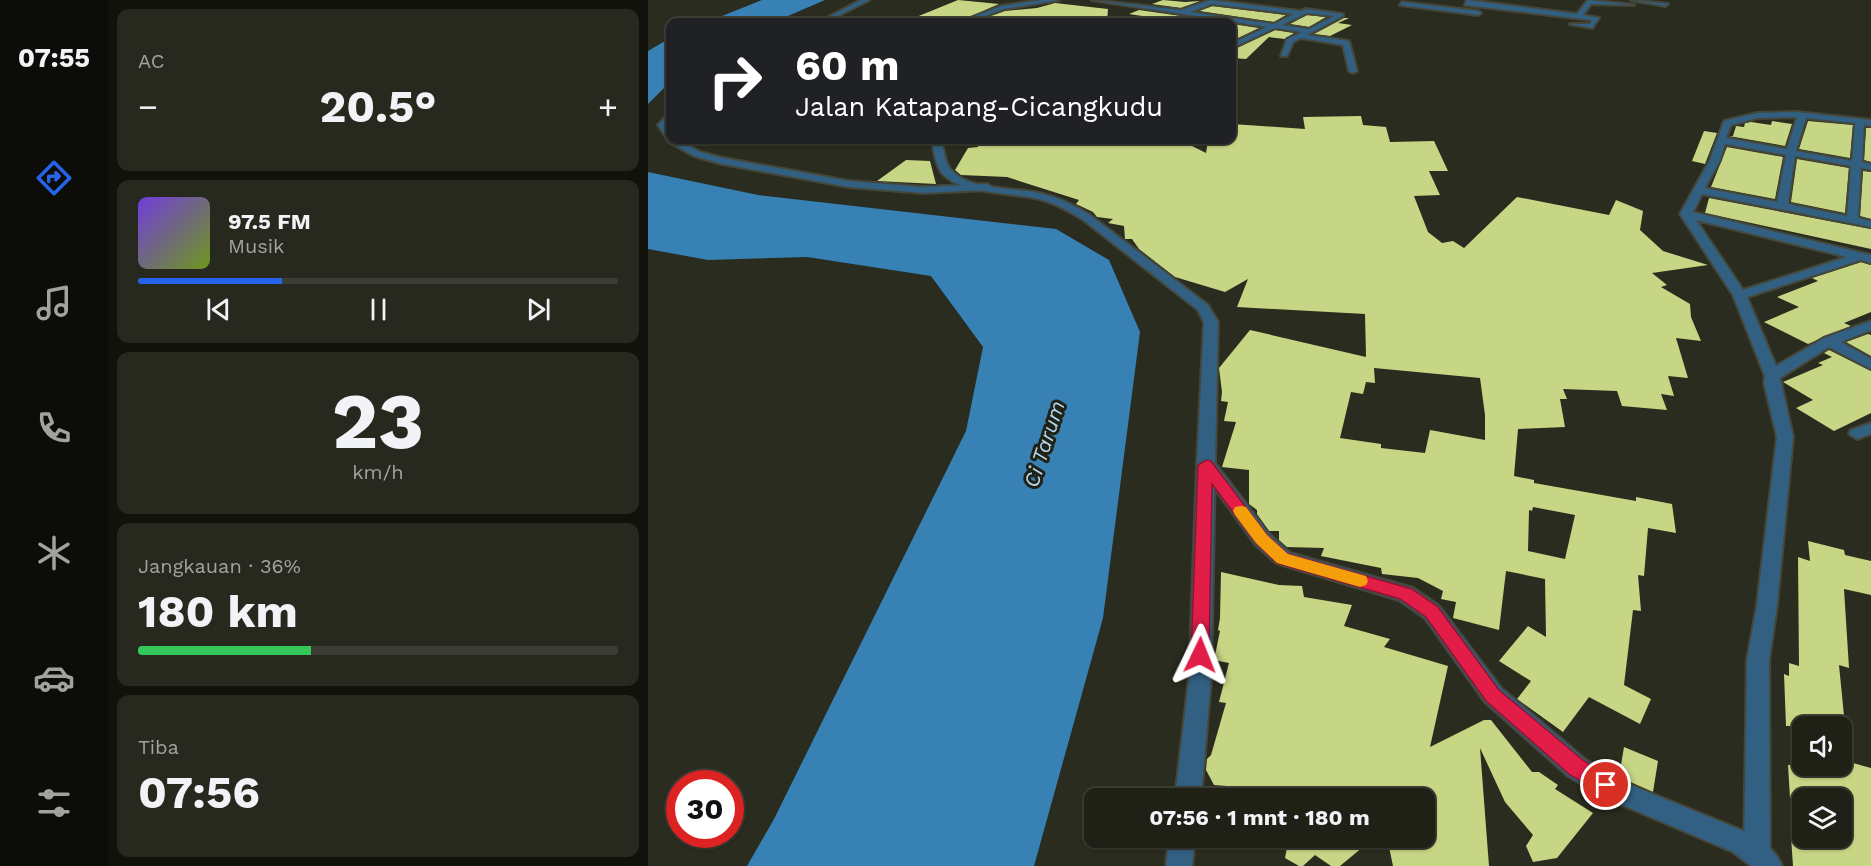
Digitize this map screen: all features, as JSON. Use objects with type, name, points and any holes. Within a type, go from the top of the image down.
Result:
[{"type":"street","points":[[830,18],[866,0]]},
{"type":"street","points":[[974,18],[1003,7],[1056,0]]},
{"type":"street","points":[[1095,0],[1218,18],[1242,6]]},
{"type":"street","points":[[1429,0],[1469,2],[1596,18],[1592,26],[1573,24]]},
{"type":"street","points":[[1505,0],[1533,3]]},
{"type":"street","points":[[1579,16],[1590,1],[1665,4]]},
{"type":"street","points":[[1183,12],[1209,2],[1301,13]]},
{"type":"street","points":[[1399,2],[1520,17]]},
{"type":"street","points":[[1459,10],[1469,2]]},
{"type":"street","points":[[1155,9],[1166,4]]},
{"type":"street","points":[[1236,44],[1273,25],[1310,10],[1341,15],[1289,42],[1284,54]]},
{"type":"street","points":[[1158,18],[1173,11]]},
{"type":"street","points":[[1190,18],[1198,15]]},
{"type":"street","points":[[1236,20],[1310,31]]},
{"type":"street","points":[[1236,31],[1253,22]]},
{"type":"street","points":[[1300,36],[1346,43],[1353,71]]},
{"type":"street","points":[[1782,206],[1791,152],[1802,116]]},
{"type":"street","points":[[1686,214],[1700,190],[1727,123],[1740,117],[1802,116],[1871,123]]},
{"type":"street","points":[[1852,220],[1860,121]]},
{"type":"street","points":[[1721,140],[1871,166]]},
{"type":"street","points":[[680,144],[697,154],[722,161],[858,185],[924,190],[987,188]]},
{"type":"street","points":[[938,144],[944,169],[963,181],[987,188],[1039,196],[1069,207],[1086,217],[1203,308],[1210,322],[1200,679],[1189,788]]},
{"type":"street","points":[[1700,190],[1871,224]]},
{"type":"street","points":[[1206,465],[1262,539],[1282,558],[1406,594],[1432,612],[1492,695],[1577,768],[1617,791],[1705,827],[1756,854],[1758,660],[1767,605],[1785,436],[1772,382],[1773,376],[1740,295],[1686,214]]},
{"type":"street","points":[[1686,214],[1868,256]]},
{"type":"street","points":[[1740,295],[1868,256]]},
{"type":"street","points":[[1773,376],[1788,363],[1829,340],[1871,325]]},
{"type":"street","points":[[1829,340],[1871,365]]},
{"type":"street","points":[[1179,866],[1181,848]]},
{"type":"water","points":[[762,0],[825,0],[783,18],[717,18]]},
{"type":"water","points":[[666,40],[666,86],[648,104],[648,51]]},
{"type":"water","name":"Ci Tarum","points":[[648,172],[758,195],[1056,229],[1109,260],[1140,332],[1103,618],[1034,866],[747,866],[774,819],[966,431],[983,347],[931,276],[807,257],[708,260],[648,249]]},
{"type":"building","points":[[958,0],[999,4],[967,18],[914,18]]},
{"type":"building","points":[[1163,0],[1200,1],[1181,8],[1152,4]]},
{"type":"building","points":[[1055,3],[1108,9],[1107,18],[985,18],[1005,11],[1037,8]]},
{"type":"building","points":[[1212,6],[1286,15],[1274,22],[1199,11]]},
{"type":"building","points":[[1139,10],[1195,18],[1156,18],[1129,14]]},
{"type":"building","points":[[1307,15],[1326,17],[1309,27],[1290,24]]},
{"type":"building","points":[[1344,18],[1349,18],[1338,23],[1352,25],[1330,36],[1314,34]]},
{"type":"building","points":[[1236,25],[1259,28],[1236,39]]},
{"type":"building","points":[[1275,30],[1294,33],[1285,39],[1269,37],[1246,59],[1236,58],[1236,49]]},
{"type":"building","points":[[1361,116],[1363,125],[1386,127],[1390,142],[1434,141],[1448,171],[1429,171],[1440,195],[1414,196],[1428,232],[1442,243],[1453,241],[1464,248],[1517,197],[1609,215],[1616,200],[1643,211],[1640,230],[1663,251],[1708,265],[1652,273],[1667,285],[1661,287],[1690,304],[1691,317],[1701,341],[1676,338],[1688,378],[1668,376],[1674,396],[1661,394],[1667,410],[1622,406],[1617,391],[1563,389],[1567,399],[1560,399],[1565,427],[1518,429],[1514,476],[1534,480],[1534,483],[1636,501],[1636,497],[1672,504],[1676,533],[1648,528],[1644,576],[1638,575],[1641,611],[1633,610],[1624,685],[1651,699],[1640,724],[1589,697],[1563,732],[1517,699],[1531,681],[1499,661],[1528,626],[1546,637],[1545,579],[1506,571],[1499,630],[1453,618],[1456,602],[1441,599],[1443,591],[1418,578],[1382,574],[1381,568],[1321,556],[1324,548],[1287,547],[1279,540],[1279,531],[1269,531],[1257,514],[1257,510],[1249,504],[1249,470],[1222,467],[1236,422],[1224,421],[1228,402],[1221,401],[1219,368],[1250,330],[1366,357],[1365,314],[1237,307],[1248,279],[1225,292],[1175,277],[1139,249],[1132,239],[1125,239],[1124,226],[1108,223],[1113,219],[1097,217],[1093,212],[1076,204],[1079,200],[1007,177],[961,175],[955,170],[968,148],[978,147],[978,144],[1188,144],[1206,153],[1208,144],[1236,144],[1236,124],[1305,129],[1303,117]],"holes":[[[1374,368],[1480,378],[1485,415],[1485,440],[1430,430],[1425,453],[1381,448],[1381,444],[1340,438],[1351,392],[1363,394],[1366,382],[1375,383]],[[1533,507],[1575,515],[1565,559],[1528,551],[1529,510],[1532,511]]]},
{"type":"building","points":[[1772,121],[1792,124],[1785,146],[1729,136],[1733,136],[1736,126],[1744,127],[1745,123],[1751,122],[1771,125]]},
{"type":"building","points":[[1808,121],[1853,125],[1850,158],[1799,149]]},
{"type":"building","points":[[1866,128],[1871,128],[1871,162],[1864,160]]},
{"type":"building","points":[[1704,131],[1717,133],[1705,164],[1692,161]]},
{"type":"building","points":[[1727,147],[1783,157],[1775,199],[1711,187]]},
{"type":"building","points":[[1797,159],[1849,168],[1845,213],[1791,202]]},
{"type":"building","points":[[906,160],[930,161],[936,184],[877,181]]},
{"type":"building","points":[[1863,171],[1871,172],[1871,219],[1860,216]]},
{"type":"building","points":[[1709,198],[1871,229],[1871,249],[1705,213]]},
{"type":"building","points":[[1861,262],[1871,265],[1871,312],[1844,323],[1851,326],[1808,344],[1764,322],[1799,307],[1777,297],[1818,281],[1812,278]]},
{"type":"building","points":[[1871,335],[1871,356],[1846,342]]},
{"type":"building","points":[[1829,350],[1871,371],[1871,413],[1834,431],[1796,408],[1813,400],[1783,382],[1823,365],[1818,363],[1832,357],[1824,353]]},
{"type":"building","points":[[1808,541],[1844,550],[1845,555],[1871,561],[1871,595],[1844,589],[1849,668],[1839,665],[1844,716],[1792,716],[1792,726],[1786,726],[1784,674],[1789,676],[1789,663],[1799,666],[1798,557],[1810,561]]},
{"type":"building","points":[[1221,572],[1279,585],[1302,586],[1304,597],[1352,605],[1344,626],[1390,639],[1384,647],[1448,666],[1430,747],[1484,720],[1491,720],[1532,772],[1539,772],[1558,785],[1555,789],[1593,813],[1557,858],[1533,862],[1526,846],[1533,835],[1505,802],[1480,748],[1489,866],[1393,866],[1389,848],[1435,848],[1435,788],[1226,788],[1227,786],[1214,785],[1206,770],[1207,759],[1211,755],[1226,703],[1219,702],[1229,663],[1214,660],[1220,631],[1218,630]]},
{"type":"building","points":[[1624,747],[1658,761],[1653,792],[1619,777]]},
{"type":"building","points":[[1852,763],[1871,768],[1871,866],[1793,866],[1791,837],[1792,848],[1852,848],[1852,788],[1792,788],[1792,798],[1790,798],[1788,765],[1792,765],[1792,776],[1852,776]]},
{"type":"building","points":[[1287,848],[1362,848],[1340,866],[1331,866],[1315,855],[1303,866],[1285,858]]},
{"type":"slow traffic","points":[[1241,511],[1262,539],[1282,558],[1360,581]]},
{"type":"route","points":[[1200,655],[1206,465],[1262,539],[1282,558],[1406,594],[1432,612],[1473,671],[1512,715],[1577,768],[1606,785]]}]
